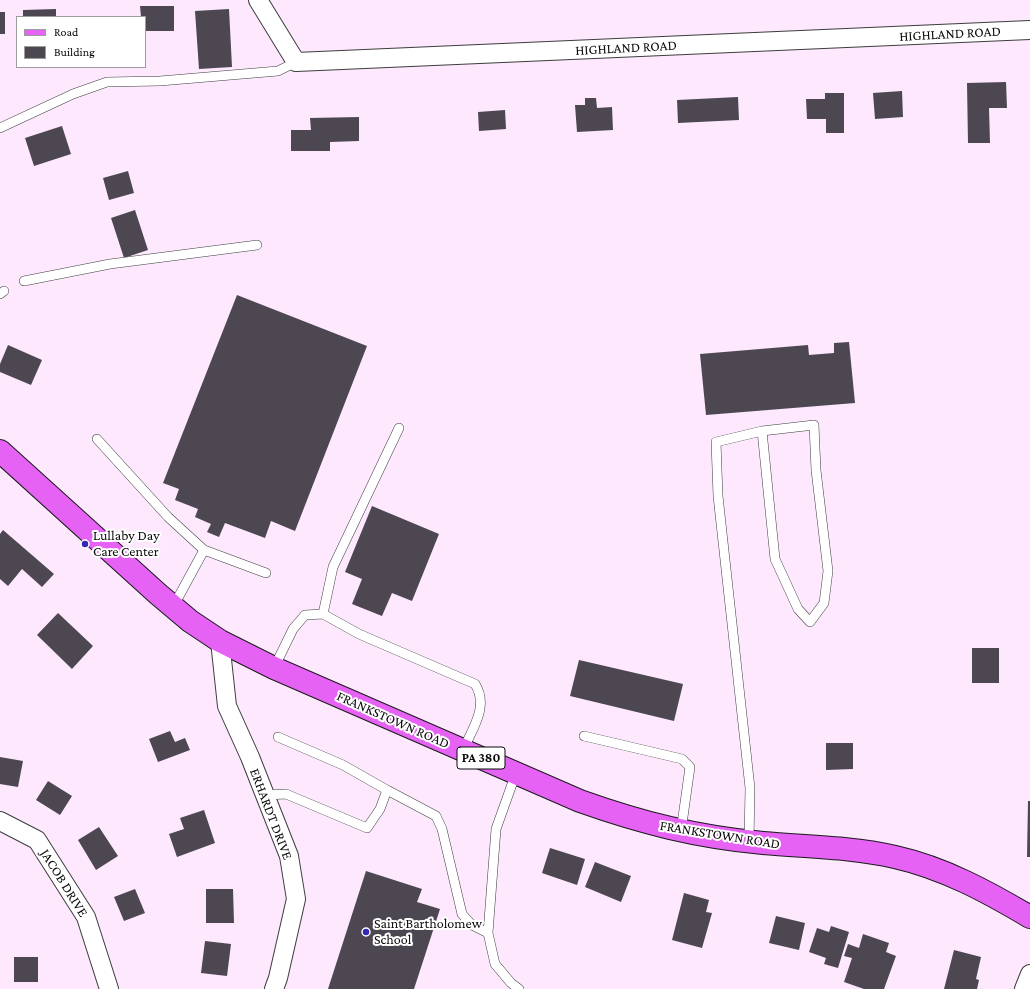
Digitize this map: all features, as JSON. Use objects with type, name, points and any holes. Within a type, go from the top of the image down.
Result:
[{"type":"main road","name":"FRANKSTOWN ROAD","points":[[0,451],[190,621],[220,641],[274,668],[580,801],[649,824],[681,831],[749,842],[858,851],[895,857],[966,882],[1030,918]]},
{"type":"street","points":[[258,0],[296,62]]},
{"type":"street","name":"HIGHLAND ROAD","points":[[296,62],[1030,30]]},
{"type":"street","name":"ERHARDT DRIVE","points":[[220,641],[227,706],[289,856],[296,899],[278,978],[274,989]]},
{"type":"street","name":"JACOB DRIVE","points":[[0,821],[37,840],[86,917],[109,989]]},
{"type":"street","points":[[1024,989],[1030,974]]},
{"type":"lane","points":[[0,128],[73,94],[107,82],[160,81],[278,71],[296,62]]},
{"type":"lane","points":[[24,281],[110,264],[257,245]]},
{"type":"lane","points":[[749,842],[750,788],[718,496],[716,442],[762,430],[814,425],[816,470],[828,571],[824,604],[810,622],[798,610],[775,559],[762,430]]},
{"type":"lane","points":[[323,614],[333,567],[399,428]]},
{"type":"lane","points":[[97,439],[168,517],[204,550],[266,573]]},
{"type":"lane","points":[[173,607],[204,550]]},
{"type":"lane","points":[[274,668],[293,629],[306,615],[323,614],[359,634],[475,684],[481,694],[481,709],[463,750]]},
{"type":"lane","points":[[584,736],[682,759],[690,767],[681,831]]},
{"type":"lane","points":[[278,737],[343,765],[436,816],[442,829],[462,914],[472,925],[488,933]]},
{"type":"lane","points":[[516,773],[496,829],[488,933],[495,964],[512,983],[520,989]]},
{"type":"lane","points":[[265,795],[286,794],[367,828],[380,809],[387,790]]},
{"type":"building","points":[[140,6],[174,6],[174,31],[146,31],[146,16],[141,16]]},
{"type":"building","points":[[56,9],[56,16],[23,16],[23,10]]},
{"type":"building","points":[[229,9],[232,67],[199,69],[195,11]]},
{"type":"building","points":[[0,12],[5,12],[5,34],[0,34]]},
{"type":"building","points":[[1006,82],[1007,108],[989,108],[990,143],[968,143],[967,83]]},
{"type":"building","points":[[902,91],[903,117],[875,119],[873,93]]},
{"type":"building","points":[[825,93],[844,93],[844,133],[826,133],[826,119],[807,119],[806,99],[825,99]]},
{"type":"building","points":[[738,97],[739,120],[678,123],[677,100]]},
{"type":"building","points":[[585,98],[596,98],[597,108],[612,107],[613,130],[577,132],[575,105],[585,105]]},
{"type":"building","points":[[505,110],[506,129],[479,131],[478,112]]},
{"type":"building","points":[[359,117],[359,141],[330,142],[330,151],[291,151],[291,130],[311,130],[310,118]]},
{"type":"building","points":[[62,126],[71,154],[34,166],[25,138]]},
{"type":"building","points":[[128,171],[134,193],[109,200],[103,178]]},
{"type":"building","points":[[135,210],[148,250],[124,258],[111,218]]},
{"type":"building","points":[[237,295],[367,346],[295,531],[271,521],[265,538],[225,523],[219,537],[207,532],[211,524],[195,517],[198,509],[175,500],[179,489],[163,483]]},
{"type":"building","points":[[849,342],[855,403],[706,415],[700,354],[808,345],[809,355],[834,353],[834,343]]},
{"type":"building","points":[[8,345],[42,360],[31,385],[0,372],[0,364]]},
{"type":"building","points":[[372,506],[439,534],[412,601],[392,593],[382,616],[352,604],[362,579],[345,572]]},
{"type":"building","points":[[3,530],[54,574],[42,587],[22,569],[8,586],[0,579],[0,534]]},
{"type":"building","points":[[58,613],[93,646],[72,669],[37,635]]},
{"type":"building","points":[[972,648],[999,648],[999,683],[972,683]]},
{"type":"building","points":[[579,660],[683,684],[674,721],[570,696]]},
{"type":"building","points":[[170,731],[175,742],[185,738],[190,750],[158,762],[149,739]]},
{"type":"building","points":[[826,743],[853,743],[853,769],[826,770]]},
{"type":"building","points":[[0,757],[23,761],[18,787],[0,784]]},
{"type":"building","points":[[48,781],[72,796],[60,815],[36,800]]},
{"type":"building","points":[[1028,801],[1030,801],[1030,857],[1027,857]]},
{"type":"building","points":[[204,810],[215,843],[177,857],[169,834],[184,829],[180,818]]},
{"type":"building","points":[[99,827],[118,856],[96,870],[78,840]]},
{"type":"building","points":[[550,848],[585,859],[577,885],[542,873]]},
{"type":"building","points":[[595,862],[631,876],[621,902],[585,887]]},
{"type":"building","points":[[366,871],[422,889],[417,902],[440,909],[414,989],[328,989]]},
{"type":"building","points":[[135,889],[145,913],[124,921],[114,897]]},
{"type":"building","points":[[206,889],[233,889],[234,923],[206,923]]},
{"type":"building","points":[[684,893],[709,900],[706,912],[712,913],[702,948],[672,940]]},
{"type":"building","points":[[776,916],[805,923],[799,950],[769,943]]},
{"type":"building","points":[[831,926],[849,932],[838,968],[824,964],[826,958],[809,952],[817,928],[829,932]]},
{"type":"building","points":[[863,934],[889,943],[886,952],[896,956],[884,989],[864,989],[844,982],[852,958],[844,956],[848,944],[859,948]]},
{"type":"building","points":[[205,941],[231,944],[227,976],[201,973]]},
{"type":"building","points":[[954,950],[981,957],[976,979],[979,980],[977,989],[944,989]]},
{"type":"building","points":[[14,957],[38,957],[38,982],[14,982]]},
{"type":"place","name":"Lullaby Day Care Center","points":[[85,544]]},
{"type":"place","name":"Saint Bartholomew School","points":[[366,932]]}]
